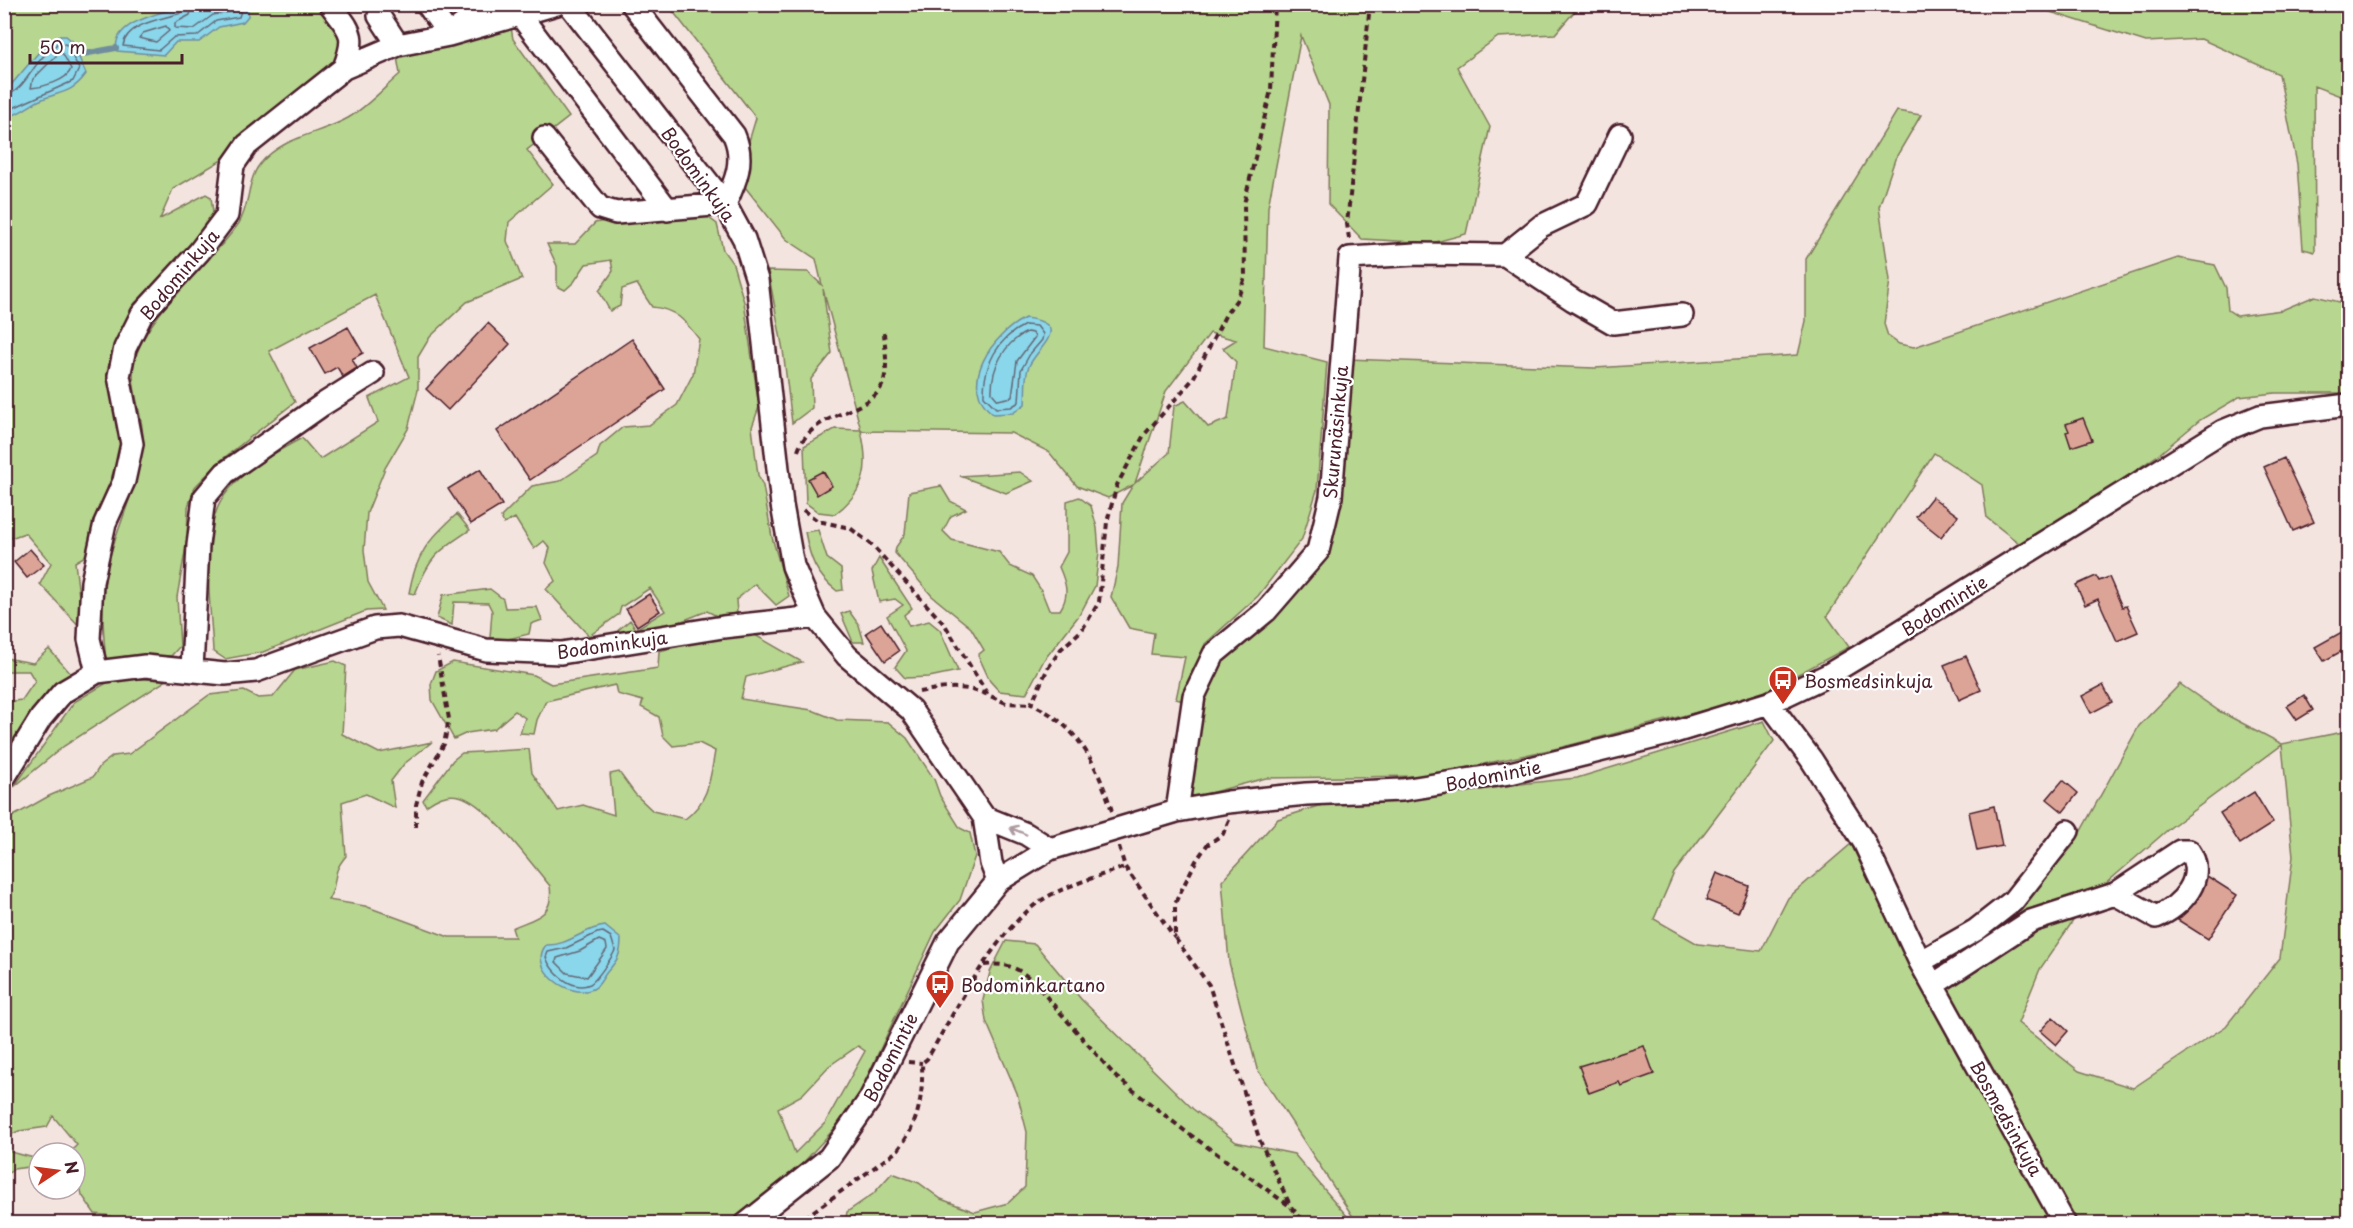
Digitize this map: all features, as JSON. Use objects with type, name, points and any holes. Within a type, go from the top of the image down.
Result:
[{"type":"street","points":[[330,4],[349,30],[353,45],[344,68]]},
{"type":"street","points":[[428,4],[449,35],[490,4]]},
{"type":"street","name":"Bodominkuja","points":[[97,672],[89,639],[92,582],[105,523],[124,481],[132,444],[119,376],[125,348],[142,314],[199,252],[227,215],[233,165],[247,145],[344,68],[398,45],[449,35],[557,4]]},
{"type":"street","name":"Bodominkuja","points":[[569,4],[725,204],[744,239],[757,280],[782,505],[793,566],[815,617],[847,656],[911,710],[984,817],[991,863],[998,880]]},
{"type":"street","points":[[544,138],[600,208],[616,213],[725,204],[738,177],[739,147],[734,135],[632,4]]},
{"type":"street","points":[[520,15],[668,210]]},
{"type":"street","points":[[379,16],[398,45]]},
{"type":"street","points":[[1505,255],[1541,226],[1587,204],[1620,135]]},
{"type":"street","points":[[1350,258],[1416,254],[1505,255],[1572,300],[1613,323],[1682,315]]},
{"type":"street","name":"Skurunäsinkuja","points":[[1177,811],[1194,696],[1214,654],[1266,611],[1318,551],[1331,497],[1350,258]]},
{"type":"street","points":[[192,670],[198,545],[204,498],[225,473],[322,405],[373,373]]},
{"type":"street","name":"Bodomintie","points":[[746,1224],[829,1158],[870,1099],[948,942],[998,880],[1050,849],[1177,811],[1228,802],[1306,794],[1402,790],[1474,780],[1668,734],[1769,703],[1828,675],[2223,431],[2260,416],[2349,405]]},
{"type":"street","name":"Bodominkuja","points":[[4,778],[40,717],[63,692],[97,672],[145,666],[225,674],[256,671],[375,628],[399,626],[486,650],[561,653],[723,627],[815,617]]},
{"type":"street","name":"Bosmedsinkuja","points":[[1769,703],[1811,759],[1864,842],[1920,962],[2065,1224]]},
{"type":"street","points":[[984,817],[1026,834],[1050,849]]},
{"type":"street","points":[[1920,962],[1976,930],[2013,901],[2068,831]]},
{"type":"street","points":[[1933,984],[2031,921],[2115,894]]},
{"type":"path","points":[[1031,704],[1048,668],[1062,649],[1082,630],[1099,602],[1107,522],[1117,485],[1144,435],[1193,380],[1226,314],[1238,298],[1245,277],[1244,204],[1271,90],[1275,4]]},
{"type":"path","points":[[1350,258],[1347,224],[1370,4]]},
{"type":"path","points":[[795,458],[801,441],[810,429],[869,399],[880,389],[885,379],[884,333]]},
{"type":"path","points":[[801,507],[818,521],[850,528],[871,544],[945,625],[988,695]]},
{"type":"path","points":[[416,827],[416,805],[422,782],[444,744],[449,719],[434,636]]},
{"type":"path","points":[[895,697],[959,687],[972,688],[1006,703],[1031,704],[1051,712],[1091,756],[1118,827],[1118,841],[1125,867],[1209,985],[1260,1142],[1291,1207]]},
{"type":"path","points":[[1175,938],[1175,903],[1196,861],[1207,845],[1223,834],[1229,821],[1228,802]]},
{"type":"path","points":[[796,1224],[897,1151],[908,1138],[918,1118],[922,1063],[927,1059],[971,980],[1023,915],[1046,897],[1125,867]]},
{"type":"path","points":[[983,965],[1004,963],[1016,967],[1032,980],[1116,1077],[1185,1131],[1291,1207],[1306,1224]]},
{"type":"green space","points":[[2309,4],[2348,10],[2348,99],[2314,86],[2315,252],[2303,249],[2297,164],[2279,74],[2201,39],[2146,42],[2028,5]]},
{"type":"green space","points":[[4,5],[330,5],[349,30],[344,68],[247,145],[173,189],[160,219],[206,194],[211,197],[213,212],[208,228],[195,247],[135,303],[113,347],[109,373],[123,441],[87,555],[75,562],[83,630],[40,584],[51,563],[25,533],[5,540]]},
{"type":"green space","points":[[668,5],[1580,5],[1555,34],[1498,37],[1457,67],[1490,127],[1466,234],[1432,243],[1362,239],[1328,204],[1329,105],[1301,36],[1268,207],[1264,346],[1327,362],[1317,490],[1302,539],[1258,596],[1205,644],[1183,701],[1176,699],[1185,657],[1151,654],[1154,633],[1129,628],[1111,597],[1118,567],[1122,503],[1133,485],[1108,498],[1077,486],[1049,452],[1011,433],[861,431],[865,467],[859,487],[853,496],[835,514],[818,512],[806,503],[804,446],[835,429],[861,430],[823,289],[832,353],[811,379],[812,408],[792,423],[783,350],[768,271],[808,272],[822,285],[816,259],[786,239],[738,178],[756,118]],"holes":[[[1210,333],[1236,340],[1223,348],[1236,362],[1228,419],[1208,427],[1185,401],[1174,406],[1169,453],[1135,483],[1166,391]]]},
{"type":"green space","points":[[511,27],[513,39],[569,117],[527,150],[553,184],[509,222],[507,241],[522,279],[467,302],[430,337],[418,357],[418,390],[408,429],[385,468],[367,513],[364,550],[368,582],[383,610],[366,611],[263,652],[225,659],[213,651],[208,581],[209,544],[216,512],[222,499],[230,488],[252,468],[302,438],[320,459],[378,422],[369,398],[409,377],[375,295],[269,351],[295,402],[220,461],[195,487],[188,507],[187,541],[177,597],[180,646],[171,656],[126,656],[106,661],[103,618],[105,576],[133,487],[142,449],[142,426],[133,370],[142,341],[153,323],[239,223],[256,170],[269,155],[291,141],[348,118],[362,108],[400,74],[397,57]]},
{"type":"green space","points":[[1897,111],[1921,115],[1895,159],[1879,207],[1890,280],[1884,324],[1888,336],[1899,344],[1914,347],[2178,258],[2215,265],[2226,288],[2228,310],[2237,316],[2282,310],[2315,296],[2348,304],[2348,393],[2275,393],[2239,397],[2200,420],[2158,455],[2024,547],[1987,518],[1982,485],[1934,453],[1827,616],[1849,647],[1755,697],[1563,747],[1427,776],[1266,778],[1187,799],[1202,701],[1225,656],[1331,539],[1344,467],[1347,359],[1595,368],[1798,355],[1806,321],[1806,259]]},
{"type":"green space","points":[[705,215],[717,224],[723,250],[733,264],[744,302],[759,407],[752,427],[758,475],[763,486],[772,537],[789,596],[776,605],[755,584],[736,600],[737,613],[717,616],[707,611],[672,625],[608,639],[630,620],[636,629],[665,611],[650,588],[621,607],[619,614],[589,636],[546,589],[555,581],[546,563],[550,548],[544,541],[534,549],[515,518],[504,524],[501,517],[532,486],[560,481],[597,456],[600,446],[623,427],[649,425],[677,405],[693,374],[699,339],[674,313],[652,307],[637,284],[622,289],[620,306],[610,311],[599,291],[613,271],[611,260],[586,264],[574,282],[565,290],[557,286],[557,266],[547,244],[575,244],[595,223],[609,220],[652,223]]},
{"type":"green space","points":[[1020,472],[1033,481],[1006,493],[960,476]]},
{"type":"green space","points":[[941,486],[950,501],[966,509],[951,516],[943,531],[952,540],[999,552],[1010,566],[1032,576],[1049,610],[1060,610],[1066,594],[1059,567],[1067,552],[1067,501],[1079,497],[1091,506],[1097,528],[1099,552],[1095,586],[1080,614],[1044,660],[1026,694],[999,691],[990,681],[978,655],[984,650],[971,628],[932,596],[895,553],[896,547],[905,534],[909,492]]},
{"type":"green space","points":[[457,514],[470,530],[436,556],[425,571],[415,594],[409,593],[415,568],[425,549],[438,532]]},
{"type":"green space","points":[[818,530],[827,558],[841,569],[843,590],[837,591],[823,578],[812,558],[805,532]]},
{"type":"green space","points":[[879,558],[912,608],[904,615],[909,626],[929,621],[940,630],[958,671],[929,677],[905,678],[895,667],[906,651],[887,616],[903,605],[895,599],[879,602],[872,571]]},
{"type":"green space","points":[[490,589],[503,599],[505,608],[537,607],[542,620],[531,624],[529,634],[508,639],[490,638],[492,611],[488,603],[454,602],[452,625],[437,618],[443,595]]},
{"type":"green space","points":[[849,611],[859,625],[864,642],[853,642],[841,614]]},
{"type":"green space","points":[[726,635],[755,635],[802,662],[746,677],[741,699],[812,710],[837,720],[888,722],[907,738],[934,779],[940,796],[960,828],[970,833],[975,856],[960,900],[935,932],[862,1088],[846,1116],[791,1176],[728,1223],[119,1223],[111,1216],[95,1214],[86,1201],[87,1141],[74,1141],[53,1116],[47,1127],[19,1131],[5,1137],[5,823],[8,819],[49,796],[93,777],[100,766],[113,756],[129,754],[209,695],[244,691],[258,698],[273,697],[295,670],[335,661],[346,666],[342,734],[379,753],[432,742],[404,764],[391,781],[395,808],[366,794],[342,802],[346,856],[338,869],[328,900],[365,906],[449,937],[515,937],[512,928],[536,918],[546,910],[550,896],[550,886],[508,835],[482,809],[454,795],[441,797],[426,806],[423,800],[453,760],[462,753],[529,749],[532,773],[558,811],[583,805],[614,815],[610,774],[619,772],[635,794],[653,811],[685,819],[704,797],[710,781],[715,751],[699,743],[673,746],[663,736],[659,717],[641,707],[643,701],[617,694],[615,685],[546,701],[537,720],[534,734],[520,733],[525,718],[515,711],[494,729],[467,733],[454,739],[432,700],[431,684],[436,671],[453,662],[534,675],[551,684],[658,668],[659,651]],"holes":[[[858,1046],[865,1051],[825,1123],[795,1153],[778,1108],[802,1095],[829,1066]]]},
{"type":"green space","points":[[49,649],[72,675],[35,710],[14,741],[5,741],[4,702],[22,700],[35,681],[29,671],[5,671],[5,658],[33,663]]},
{"type":"green space","points":[[115,678],[167,680],[64,746],[14,787],[74,702]]},
{"type":"green space","points":[[2180,684],[2219,711],[2282,744],[2348,731],[2348,1223],[1357,1223],[1257,1069],[1229,962],[1222,881],[1278,819],[1322,805],[1577,778],[1764,721],[1774,741],[1674,873],[1654,919],[1698,944],[1761,951],[1788,898],[1851,844],[1918,983],[1941,974],[1983,947],[2072,847],[2139,726]],"holes":[[[2282,745],[2293,856],[2280,958],[2226,1026],[2133,1088],[2079,1071],[2018,1023],[2040,969],[2088,899],[2171,827]]]},
{"type":"green space","points":[[1006,941],[1035,944],[1081,999],[1193,1109],[1236,1142],[1294,1154],[1353,1223],[845,1223],[847,1212],[873,1194],[892,1173],[919,1183],[941,1199],[975,1212],[1008,1203],[1025,1187],[1027,1132],[1017,1093],[986,1021],[983,1000],[990,972]]},
{"type":"green space","points":[[5,1137],[11,1152],[27,1156],[27,1167],[13,1169],[5,1177]]},
{"type":"water","points":[[186,5],[248,5],[248,16],[243,22],[219,27],[199,42],[176,42],[164,55],[117,51],[117,41],[130,25],[141,19]]},
{"type":"water","points":[[57,36],[66,36],[72,41],[86,74],[70,89],[38,101],[5,118],[5,92],[39,52]]},
{"type":"water","points":[[1025,318],[1048,325],[1049,337],[1027,370],[1025,404],[1013,413],[993,414],[982,402],[978,389],[978,375],[991,348],[1001,336]]},
{"type":"water","points":[[605,926],[621,939],[620,949],[616,961],[599,984],[593,989],[583,991],[573,990],[553,980],[542,963],[542,954],[546,945],[562,943],[597,927]]},
{"type":"building","points":[[488,323],[510,344],[448,410],[426,389]]},
{"type":"building","points":[[348,327],[363,353],[352,359],[357,368],[343,377],[337,367],[325,374],[310,348]]},
{"type":"building","points":[[632,339],[665,389],[530,480],[497,431]]},
{"type":"building","points":[[2083,418],[2092,440],[2071,447],[2066,424]]},
{"type":"building","points":[[2284,458],[2314,522],[2293,531],[2264,467]]},
{"type":"building","points":[[480,469],[502,505],[471,524],[448,489]]},
{"type":"building","points":[[823,471],[832,486],[817,495],[808,479]]},
{"type":"building","points":[[1932,497],[1958,516],[1941,537],[1916,517]]},
{"type":"building","points":[[30,549],[44,565],[27,578],[14,562]]},
{"type":"building","points":[[2096,576],[2099,581],[2109,577],[2122,607],[2126,606],[2138,632],[2117,641],[2098,599],[2085,605],[2076,585]]},
{"type":"building","points":[[649,594],[660,611],[637,626],[626,609]]},
{"type":"building","points":[[881,623],[899,651],[885,661],[866,633]]},
{"type":"building","points":[[2349,628],[2349,647],[2324,661],[2315,647]]},
{"type":"building","points":[[1966,656],[1981,690],[1959,700],[1944,665]]},
{"type":"building","points":[[2103,685],[2112,702],[2091,713],[2082,696]]},
{"type":"building","points":[[2304,695],[2313,710],[2297,720],[2287,706]]},
{"type":"building","points":[[2063,780],[2078,793],[2063,812],[2047,799]]},
{"type":"building","points":[[2254,792],[2273,823],[2240,844],[2220,813]]},
{"type":"building","points":[[1994,806],[2002,846],[1977,851],[1969,812]]},
{"type":"building","points":[[1717,873],[1749,886],[1738,913],[1706,900]]},
{"type":"building","points":[[2207,876],[2237,895],[2208,939],[2178,920],[2199,898]]},
{"type":"building","points":[[2053,1017],[2068,1031],[2056,1045],[2040,1031]]},
{"type":"building","points":[[1644,1046],[1654,1074],[1621,1086],[1619,1082],[1589,1093],[1579,1066]]},
{"type":"waterway","points":[[78,55],[116,48]]},
{"type":"place","name":"Bosmedsinkuja","points":[[1783,706]]},
{"type":"place","name":"Bodominkartano","points":[[940,1010]]}]
